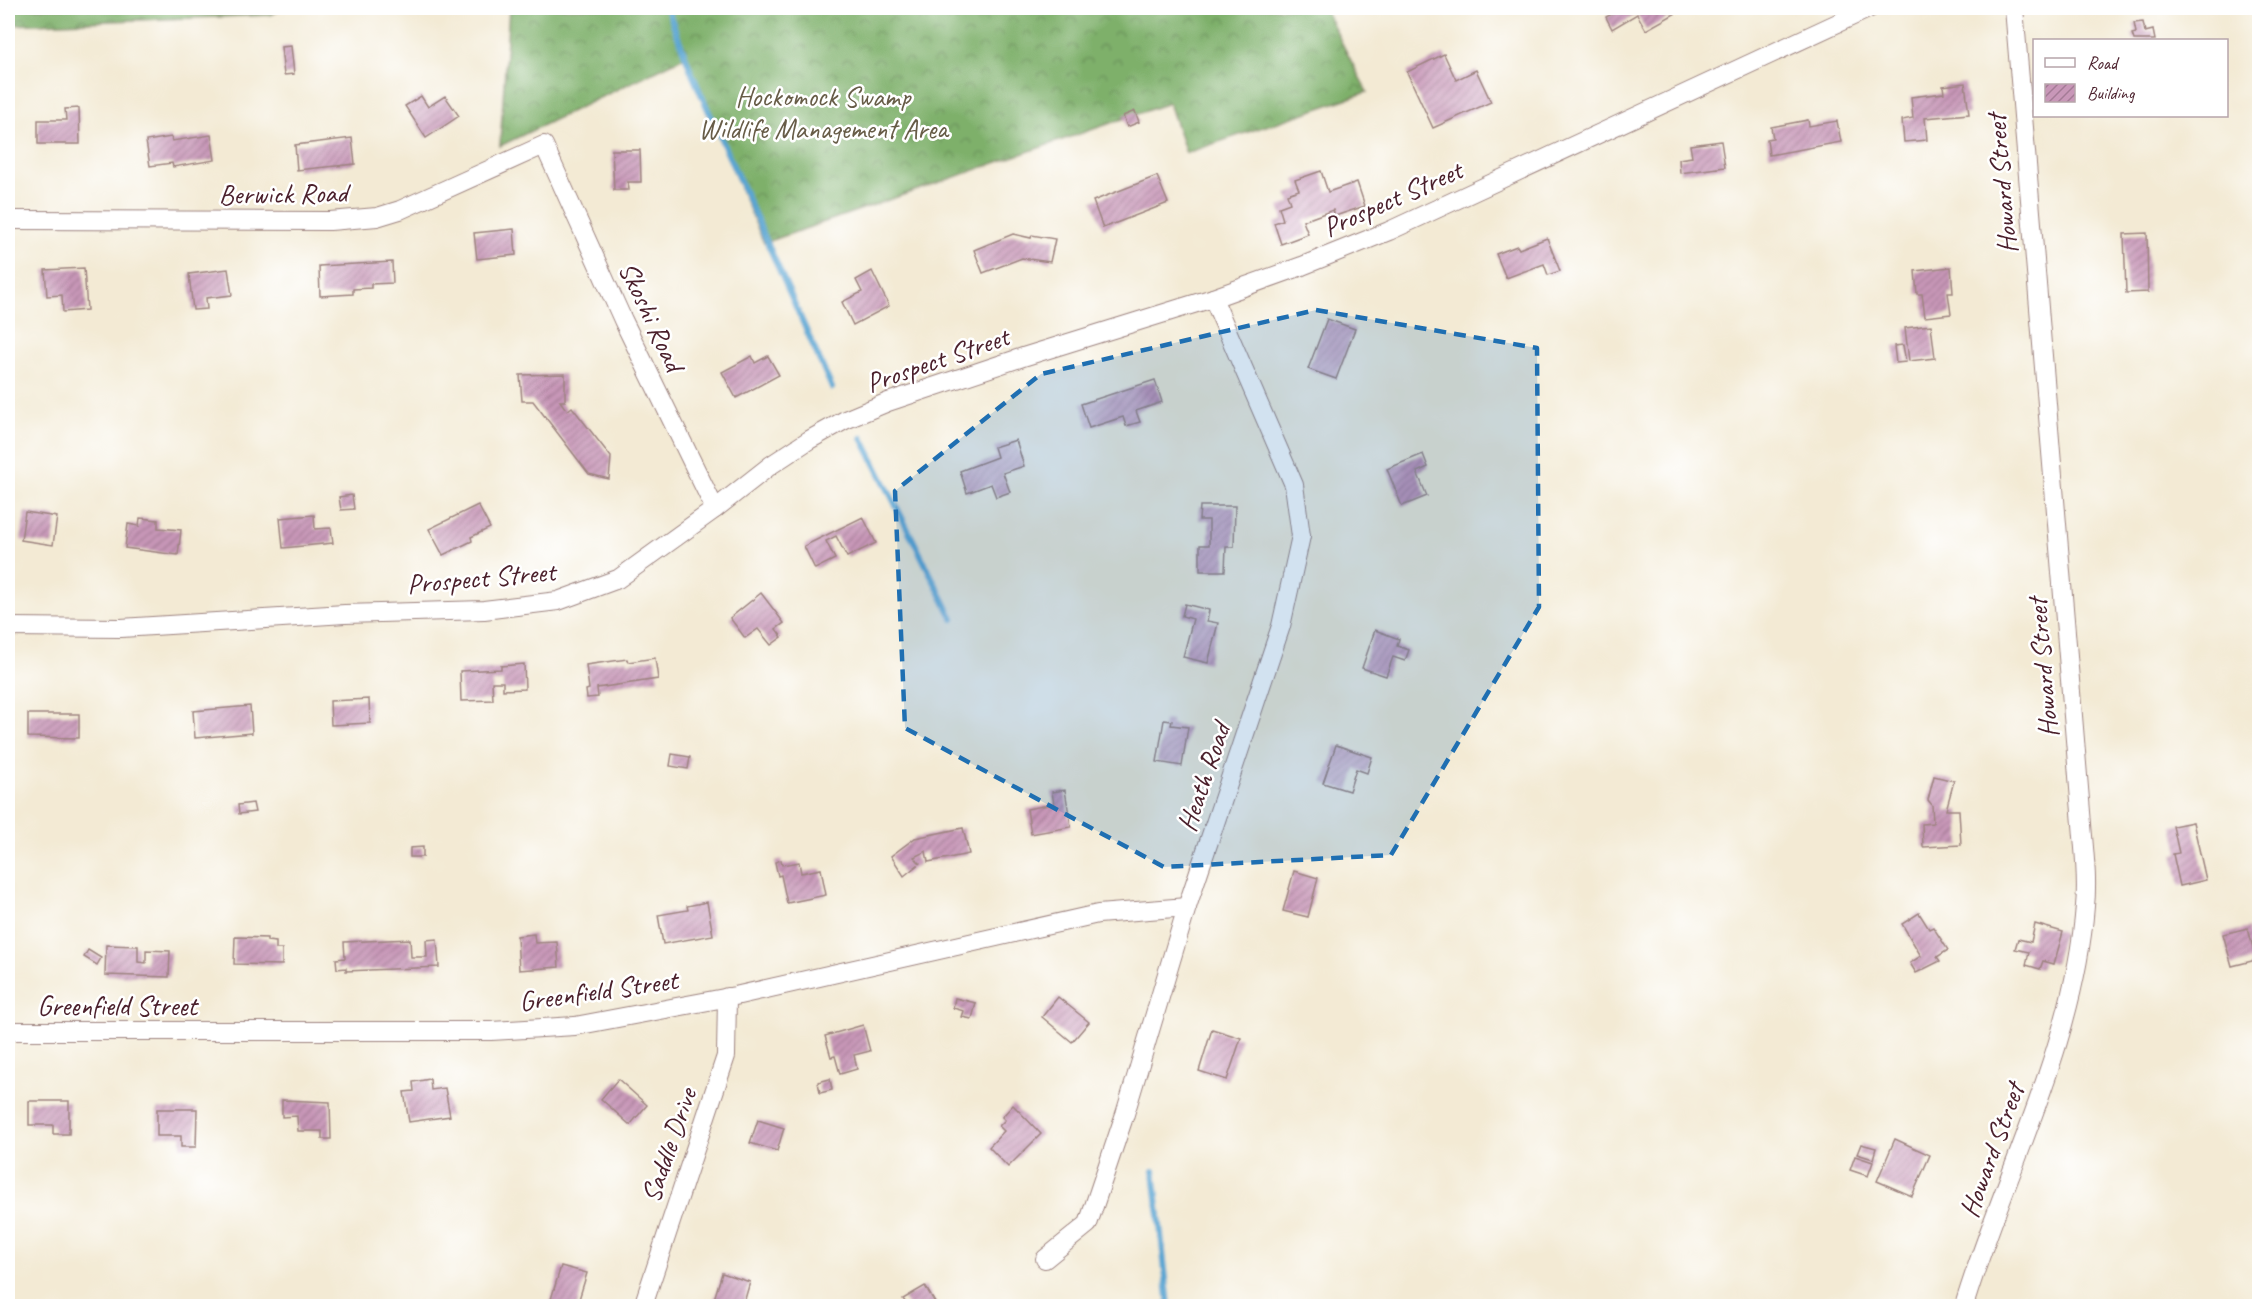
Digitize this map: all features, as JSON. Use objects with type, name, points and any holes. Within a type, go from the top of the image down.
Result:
[{"type":"street","name":"Prospect Street","points":[[8,627],[121,628],[368,613],[484,610],[558,601],[618,579],[715,509],[771,465],[808,440],[845,420],[888,402],[1213,298],[1302,266],[1389,231],[1870,8]]},
{"type":"street","name":"Howard Street","points":[[1964,1306],[2062,1035],[2078,958],[2086,903],[2082,824],[2014,8]]},
{"type":"street","name":"Berwick Road","points":[[8,220],[330,221],[377,217],[400,210],[544,145]]},
{"type":"street","name":"Skoshi Road","points":[[544,145],[623,320],[715,509]]},
{"type":"street","name":"Heath Road","points":[[1045,1259],[1088,1224],[1125,1114],[1187,907],[1281,626],[1301,536],[1294,485],[1213,298]]},
{"type":"street","name":"Greenfield Street","points":[[8,1031],[490,1031],[575,1026],[727,997],[1098,914],[1187,907]]},
{"type":"street","name":"Saddle Drive","points":[[643,1306],[726,1056],[727,997]]},
{"type":"highlighted area","points":[[1316,310],[1537,348],[1539,607],[1391,855],[1164,867],[905,728],[895,491],[1041,374]]},
{"type":"green space","points":[[8,8],[286,8],[269,15],[8,25]]},
{"type":"green space","name":"Hockomock Swamp Wildlife Management Area","points":[[509,8],[1324,8],[1367,92],[1186,153],[1169,103],[764,243],[684,57],[500,146]]},
{"type":"building","points":[[1623,8],[1685,8],[1646,30],[1637,14],[1612,29],[1606,17]]},
{"type":"building","points":[[2143,22],[2145,32],[2153,30],[2155,39],[2134,39],[2132,34],[2136,33],[2134,23]]},
{"type":"building","points":[[291,46],[294,74],[284,75],[281,47]]},
{"type":"building","points":[[1444,54],[1456,80],[1476,70],[1491,102],[1433,128],[1407,72]]},
{"type":"building","points":[[1965,83],[1969,114],[1925,118],[1927,140],[1904,142],[1902,120],[1913,118],[1911,97],[1944,93],[1943,86]]},
{"type":"building","points":[[421,96],[428,107],[445,96],[459,116],[426,138],[405,106]]},
{"type":"building","points":[[79,108],[80,144],[38,144],[38,120],[66,120],[65,109]]},
{"type":"building","points":[[1135,111],[1139,122],[1127,127],[1123,116]]},
{"type":"building","points":[[1808,120],[1809,126],[1837,121],[1841,142],[1769,155],[1767,139],[1773,138],[1771,127]]},
{"type":"building","points":[[211,135],[215,160],[173,167],[172,163],[150,166],[146,141],[171,137],[172,141]]},
{"type":"building","points":[[352,138],[355,164],[297,170],[295,145]]},
{"type":"building","points":[[1721,141],[1725,167],[1680,173],[1679,159],[1692,157],[1690,145]]},
{"type":"building","points":[[612,150],[640,150],[641,182],[628,182],[629,190],[614,190]]},
{"type":"building","points":[[1321,171],[1328,192],[1357,182],[1365,206],[1335,216],[1333,210],[1303,221],[1308,234],[1281,244],[1274,223],[1283,220],[1279,207],[1290,203],[1287,194],[1299,190],[1295,180]]},
{"type":"building","points":[[1157,176],[1168,203],[1103,228],[1093,201]]},
{"type":"building","points":[[514,229],[516,255],[477,259],[474,233]]},
{"type":"building","points":[[2147,233],[2148,292],[2126,293],[2124,234]]},
{"type":"building","points":[[1013,234],[1031,238],[1032,235],[1055,239],[1050,262],[1022,258],[983,273],[974,250]]},
{"type":"building","points":[[1547,238],[1560,271],[1548,275],[1544,264],[1506,278],[1496,254],[1517,246],[1519,249]]},
{"type":"building","points":[[392,262],[393,283],[371,284],[371,288],[353,289],[353,294],[320,296],[319,266]]},
{"type":"building","points":[[1951,267],[1953,293],[1948,293],[1951,314],[1925,317],[1922,294],[1917,294],[1915,271]]},
{"type":"building","points":[[84,268],[87,310],[63,312],[62,295],[47,296],[45,270]]},
{"type":"building","points":[[228,269],[232,295],[206,298],[207,309],[193,310],[189,274]]},
{"type":"building","points":[[872,271],[889,306],[853,325],[842,302],[862,292],[856,280]]},
{"type":"building","points":[[1327,319],[1355,329],[1336,379],[1308,369]]},
{"type":"building","points":[[1931,325],[1935,358],[1909,361],[1905,328]]},
{"type":"building","points":[[1903,345],[1906,362],[1896,363],[1894,346]]},
{"type":"building","points":[[752,356],[755,363],[768,356],[779,375],[736,398],[722,372]]},
{"type":"building","points":[[565,374],[565,401],[560,401],[567,411],[572,407],[611,457],[609,479],[589,474],[533,401],[522,401],[520,375]]},
{"type":"building","points":[[1155,380],[1162,402],[1136,411],[1140,422],[1126,426],[1123,417],[1089,428],[1081,404]]},
{"type":"building","points":[[1016,440],[1024,466],[1003,473],[1010,492],[996,497],[991,484],[967,493],[960,471],[997,457],[994,447]]},
{"type":"building","points":[[1423,454],[1428,467],[1417,472],[1427,496],[1402,506],[1387,469]]},
{"type":"building","points":[[352,495],[354,509],[341,510],[339,497]]},
{"type":"building","points":[[478,505],[490,528],[471,537],[472,541],[443,555],[429,529]]},
{"type":"building","points":[[1200,506],[1235,506],[1234,547],[1226,547],[1225,571],[1200,571],[1200,545],[1209,545],[1209,520],[1199,520]]},
{"type":"building","points":[[25,512],[57,517],[53,545],[21,540]]},
{"type":"building","points":[[314,515],[315,529],[331,528],[333,543],[283,548],[280,518]]},
{"type":"building","points":[[863,517],[876,543],[847,557],[836,536],[826,541],[835,559],[815,569],[804,546]]},
{"type":"building","points":[[140,518],[158,520],[158,528],[181,530],[178,555],[125,548],[128,524],[139,526]]},
{"type":"building","points":[[761,593],[784,623],[776,629],[782,637],[771,645],[758,629],[745,638],[730,618]]},
{"type":"building","points":[[1185,604],[1209,610],[1207,621],[1218,623],[1208,663],[1183,657],[1193,619],[1182,616]]},
{"type":"building","points":[[1375,630],[1399,639],[1397,646],[1409,650],[1405,661],[1393,657],[1386,676],[1362,668]]},
{"type":"building","points":[[655,658],[658,679],[597,688],[598,697],[587,698],[586,690],[589,689],[586,665],[627,659],[628,662]]},
{"type":"building","points":[[524,664],[525,689],[503,690],[503,682],[492,682],[493,700],[461,701],[460,671],[501,669],[501,666]]},
{"type":"building","points":[[369,699],[370,723],[331,725],[330,701]]},
{"type":"building","points":[[250,706],[252,733],[195,738],[193,711]]},
{"type":"building","points":[[28,714],[79,714],[79,738],[28,737]]},
{"type":"building","points":[[1164,720],[1172,721],[1171,725],[1188,727],[1182,766],[1157,762]]},
{"type":"building","points":[[1336,745],[1372,757],[1367,773],[1356,769],[1349,791],[1323,783]]},
{"type":"building","points":[[672,754],[690,757],[688,769],[670,766]]},
{"type":"building","points":[[1934,776],[1954,781],[1946,810],[1959,810],[1961,845],[1923,847],[1922,824],[1933,823],[1932,805],[1928,800]]},
{"type":"building","points":[[1065,790],[1071,827],[1031,834],[1027,809],[1054,804],[1052,792]]},
{"type":"building","points":[[253,803],[255,812],[239,814],[238,805]]},
{"type":"building","points":[[2193,822],[2206,880],[2180,886],[2173,854],[2179,853],[2173,826]]},
{"type":"building","points":[[963,828],[969,854],[928,862],[926,851],[914,857],[920,863],[904,876],[891,856],[915,838]]},
{"type":"building","points":[[423,847],[423,857],[410,857],[410,848]]},
{"type":"building","points":[[781,860],[782,865],[799,862],[801,873],[821,869],[826,895],[787,903],[781,875],[778,876],[775,862]]},
{"type":"building","points":[[1294,871],[1318,878],[1308,917],[1283,911]]},
{"type":"building","points":[[707,902],[713,935],[663,944],[658,915],[688,910],[687,906]]},
{"type":"building","points":[[1919,913],[1929,929],[1933,927],[1948,950],[1937,957],[1940,961],[1916,973],[1910,963],[1921,956],[1902,924]]},
{"type":"building","points":[[2035,924],[2063,932],[2054,964],[2043,961],[2040,969],[2026,965],[2029,952],[2015,949],[2018,939],[2031,942]]},
{"type":"building","points":[[2248,928],[2256,960],[2232,966],[2223,934]]},
{"type":"building","points":[[534,934],[535,943],[557,942],[559,967],[519,970],[517,936]]},
{"type":"building","points":[[235,937],[267,938],[267,941],[276,942],[276,949],[282,949],[282,965],[234,964]]},
{"type":"building","points":[[410,939],[411,957],[427,957],[426,940],[437,939],[439,967],[346,971],[346,968],[337,969],[336,959],[345,958],[344,942]]},
{"type":"building","points":[[106,945],[138,946],[138,962],[146,963],[146,950],[170,951],[169,977],[105,975]]},
{"type":"building","points":[[88,950],[101,958],[97,965],[84,957]]},
{"type":"building","points":[[1058,997],[1089,1022],[1072,1042],[1042,1017]]},
{"type":"building","points":[[955,998],[976,1003],[972,1019],[962,1017],[964,1011],[953,1008]]},
{"type":"building","points":[[863,1025],[870,1051],[854,1055],[857,1069],[840,1074],[835,1056],[831,1057],[825,1036]]},
{"type":"building","points":[[1212,1029],[1241,1038],[1227,1080],[1199,1071]]},
{"type":"building","points":[[430,1079],[431,1090],[445,1088],[450,1116],[409,1122],[404,1092],[414,1091],[413,1082]]},
{"type":"building","points":[[618,1079],[647,1105],[630,1125],[601,1099]]},
{"type":"building","points":[[830,1079],[832,1090],[820,1093],[818,1082]]},
{"type":"building","points":[[282,1100],[330,1102],[331,1139],[322,1139],[322,1131],[298,1131],[297,1116],[282,1117]]},
{"type":"building","points":[[29,1101],[69,1101],[69,1134],[53,1134],[53,1125],[29,1125]]},
{"type":"building","points":[[1013,1105],[1041,1134],[1008,1167],[989,1147],[1004,1131],[999,1126],[1005,1120],[1002,1117]]},
{"type":"building","points":[[157,1109],[197,1109],[196,1147],[181,1147],[181,1136],[157,1136]]},
{"type":"building","points":[[758,1120],[784,1128],[777,1151],[750,1143]]},
{"type":"building","points":[[1895,1139],[1930,1155],[1912,1196],[1877,1181]]},
{"type":"building","points":[[1861,1144],[1876,1148],[1873,1159],[1857,1154]]},
{"type":"building","points":[[1855,1156],[1873,1162],[1868,1176],[1850,1170]]},
{"type":"building","points":[[561,1266],[587,1273],[577,1306],[549,1306]]},
{"type":"building","points":[[722,1273],[750,1282],[743,1306],[712,1306]]},
{"type":"building","points":[[925,1286],[937,1306],[908,1306],[903,1299]]},
{"type":"waterway","points":[[667,8],[693,76],[832,388]]},
{"type":"waterway","points":[[862,438],[953,619]]},
{"type":"waterway","points":[[1154,1171],[1169,1306]]}]
